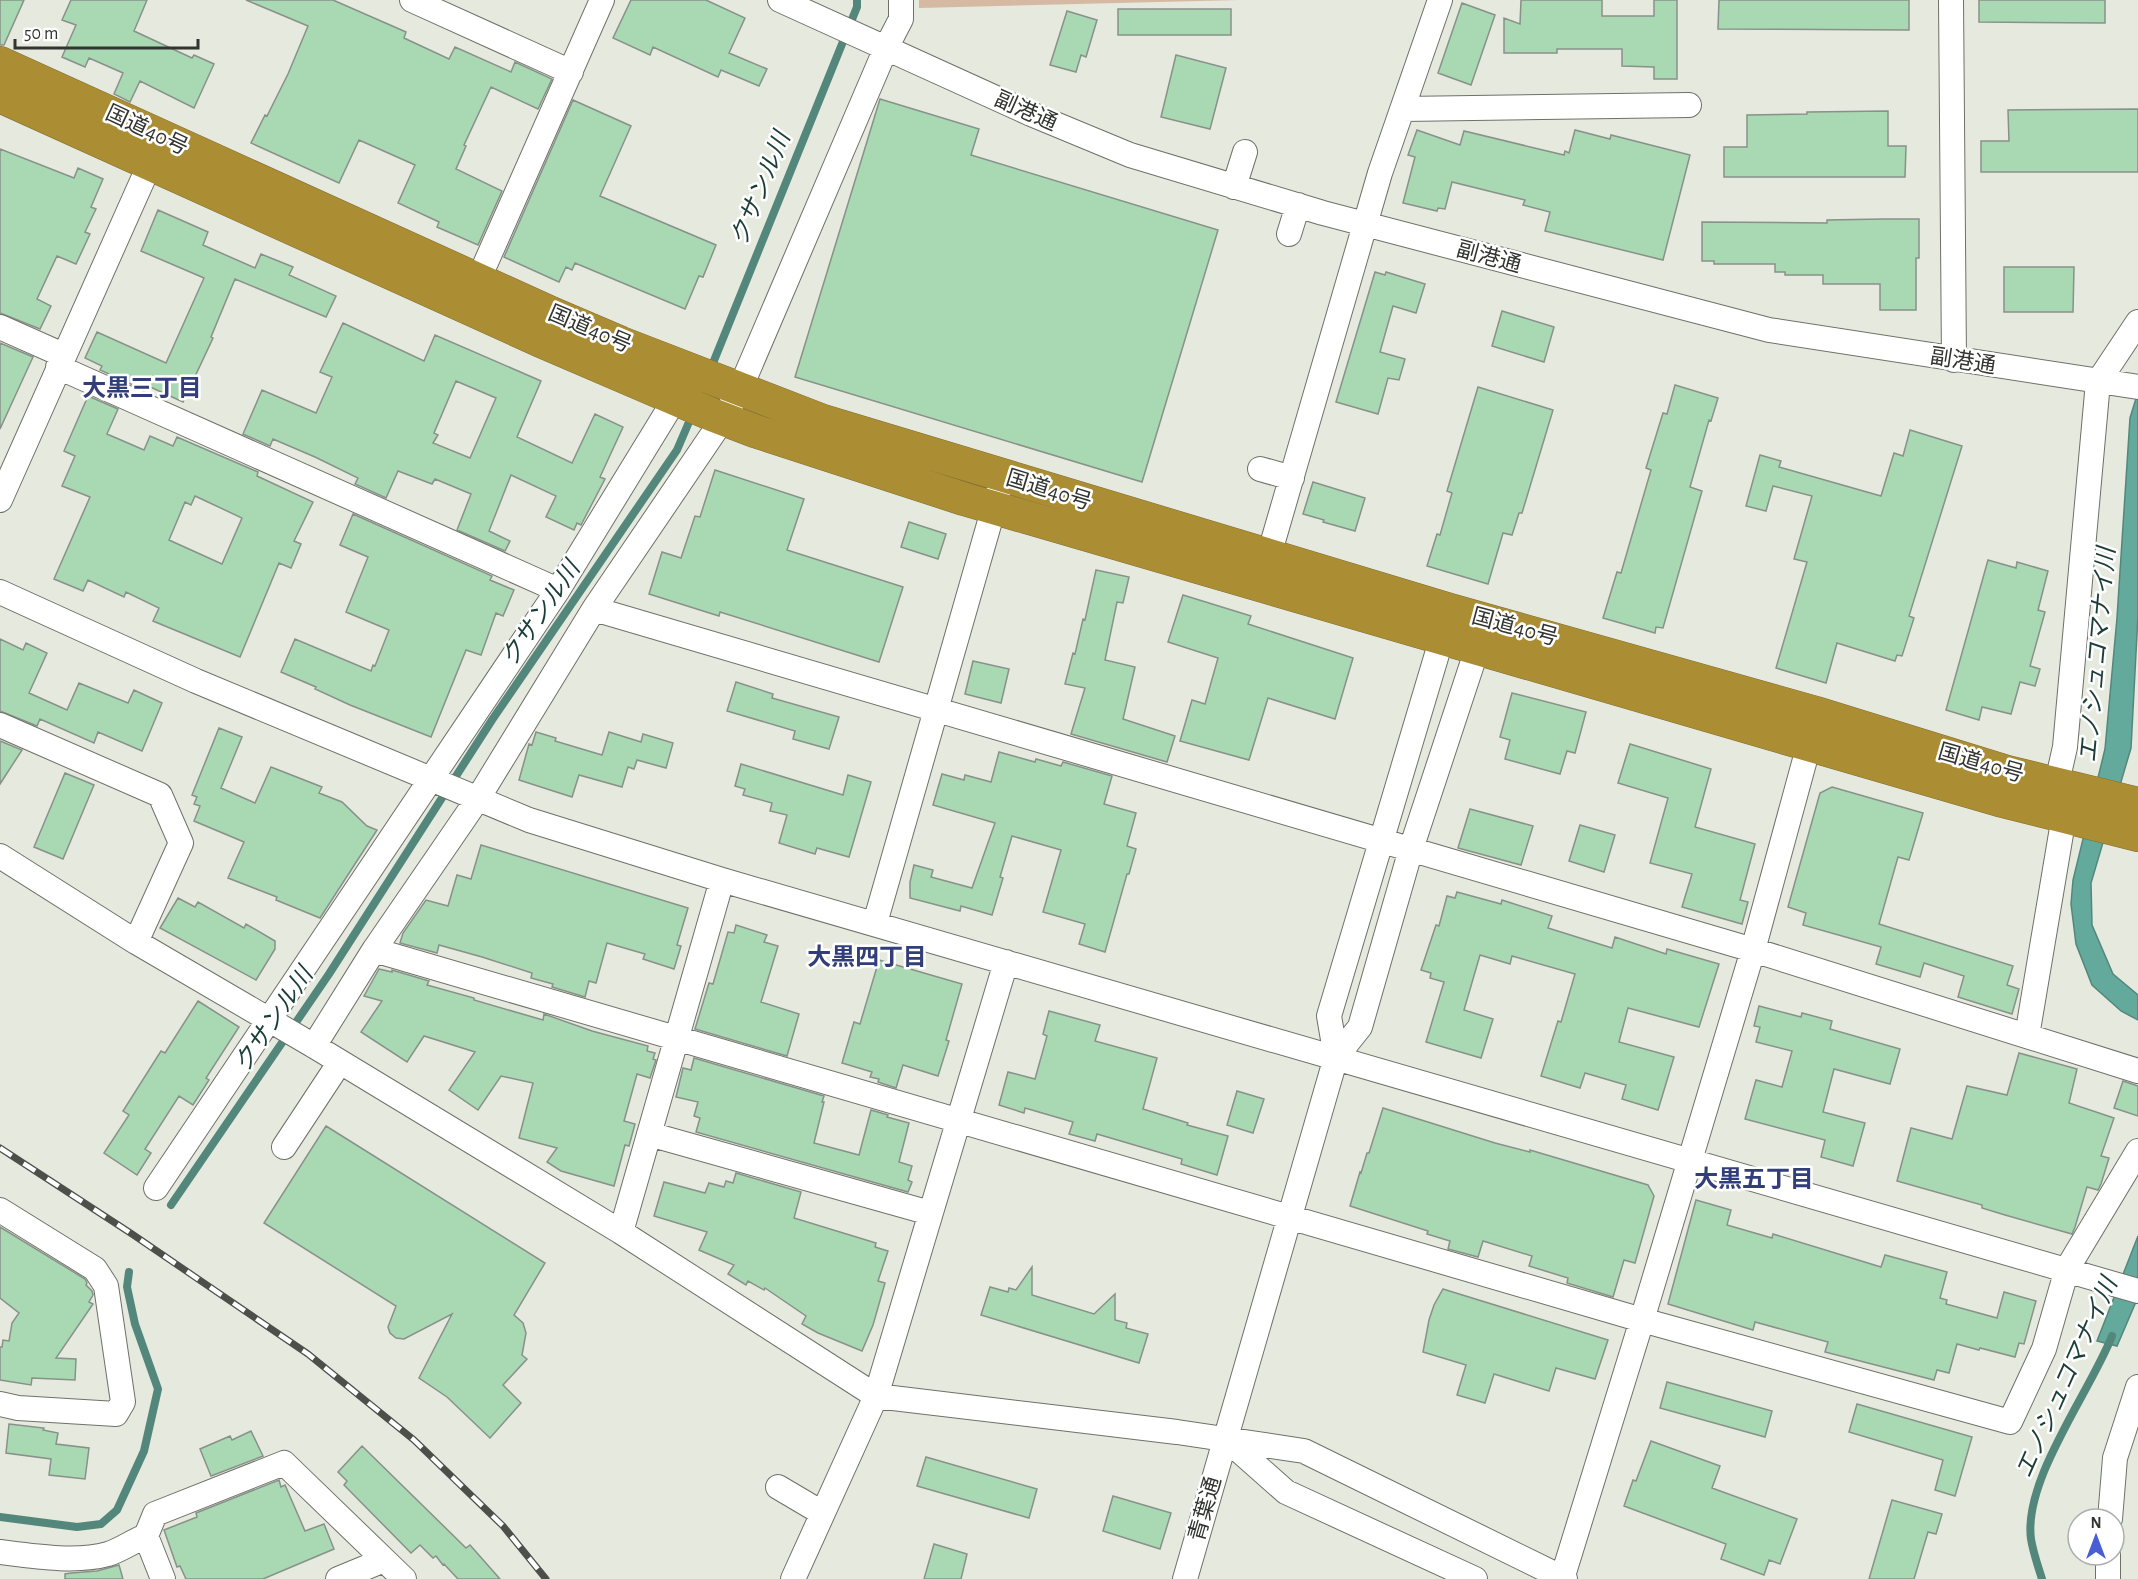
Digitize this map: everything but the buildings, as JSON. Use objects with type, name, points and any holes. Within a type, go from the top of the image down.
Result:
[{"type":"highway","name":"国道40号","points":[[0,63],[155,150]]},
{"type":"highway","name":"国道40号","points":[[0,96],[155,150],[473,293],[700,409],[829,457],[993,508],[1446,623],[1810,745],[2128,817]]},
{"type":"highway","name":"国道40号","points":[[473,293],[591,330],[823,421],[1269,555],[1446,623]]},
{"type":"highway","name":"国道40号","points":[[1482,634],[1816,713],[2007,772],[2069,805]]},
{"type":"street","points":[[412,0],[571,72]]},
{"type":"street","points":[[473,293],[602,0]]},
{"type":"street","points":[[780,0],[816,11]]},
{"type":"street","points":[[312,1045],[594,609],[715,380],[879,45],[901,19],[901,0]]},
{"type":"street","points":[[1269,555],[1380,173],[1440,0]]},
{"type":"street","points":[[1950,0],[1954,360]]},
{"type":"street","name":"副港通","points":[[816,11],[879,45],[1031,114],[1130,155],[1364,225],[1769,330],[2134,387]]},
{"type":"street","points":[[1403,109],[1689,105]]},
{"type":"street","points":[[0,500],[155,150]]},
{"type":"street","points":[[1234,187],[1245,152]]},
{"type":"street","points":[[1289,234],[1298,206]]},
{"type":"street","points":[[2027,1035],[2069,805],[2065,747],[2098,382],[2138,322]]},
{"type":"street","points":[[0,327],[61,361],[558,590]]},
{"type":"street","points":[[156,1188],[274,1022],[436,781],[558,590],[700,409],[715,380]]},
{"type":"street","points":[[1260,469],[1292,478]]},
{"type":"street","points":[[875,923],[1003,476]]},
{"type":"street","points":[[0,592],[196,681],[529,820],[722,880],[2138,1291]]},
{"type":"street","points":[[594,609],[1753,950],[2138,1071]]},
{"type":"street","points":[[1336,1057],[1329,1016],[1446,623]]},
{"type":"street","points":[[1336,1057],[1360,1027],[1411,849],[1482,634]]},
{"type":"street","points":[[0,856],[136,942],[274,1022],[621,1232],[876,1396],[1225,1438],[1304,1451],[1564,1579],[1753,950],[1810,745],[1816,713]]},
{"type":"street","points":[[0,725],[160,795],[181,843],[136,942]]},
{"type":"street","points":[[621,1232],[722,880]]},
{"type":"street","points":[[374,950],[1642,1320],[2010,1422],[2078,1272],[2138,1151]]},
{"type":"street","points":[[792,1579],[876,1396],[1006,962]]},
{"type":"street","name":"青葉通","points":[[1185,1579],[1336,1057]]},
{"type":"street","points":[[284,1147],[340,1062]]},
{"type":"street","points":[[649,1134],[930,1213]]},
{"type":"street","points":[[0,1210],[95,1269],[106,1286],[123,1402],[116,1414],[18,1408],[0,1404]]},
{"type":"street","points":[[2111,1507],[2115,1458],[2138,1387]]},
{"type":"street","points":[[1225,1438],[1286,1492],[1475,1579]]},
{"type":"street","points":[[0,1552],[26,1556],[84,1558],[108,1553],[146,1536],[155,1514],[284,1463],[404,1579]]},
{"type":"street","points":[[778,1487],[822,1513]]},
{"type":"street","points":[[146,1536],[163,1579]]},
{"type":"street","points":[[338,1579],[384,1560]]},
{"type":"shaded area","points":[[919,0],[1240,0],[919,8]]},
{"type":"water","points":[[2138,392],[2138,615],[2131,748],[2091,883],[2092,925],[2113,974],[2138,995],[2138,1020],[2121,1011],[2092,985],[2076,944],[2071,904],[2073,880],[2105,749],[2117,618],[2130,418]]},
{"type":"water","points":[[2138,1236],[2138,1297],[2117,1346],[2097,1341]]},
{"type":"waterway","name":"クサンル川","points":[[711,368],[857,7],[857,0]]},
{"type":"waterway","name":"クサンル川","points":[[171,1205],[329,974],[492,720],[677,450],[692,415]]},
{"type":"waterway","name":"クサンル川","points":[[0,1517],[77,1527],[101,1524],[117,1510],[144,1451],[158,1389],[135,1324],[127,1287],[129,1272]]},
{"type":"waterway","name":"エノシュコマナイ川","points":[[2042,1579],[2031,1539],[2031,1516],[2037,1490],[2060,1436],[2112,1336]]},
{"type":"railway","points":[[0,1148],[132,1234],[308,1354],[414,1440],[503,1526],[546,1579]]},
{"type":"district","name":"大黒三丁目","points":[[142,389]]},
{"type":"district","name":"大黒四丁目","points":[[867,958]]},
{"type":"district","name":"大黒五丁目","points":[[1754,1180]]}]
